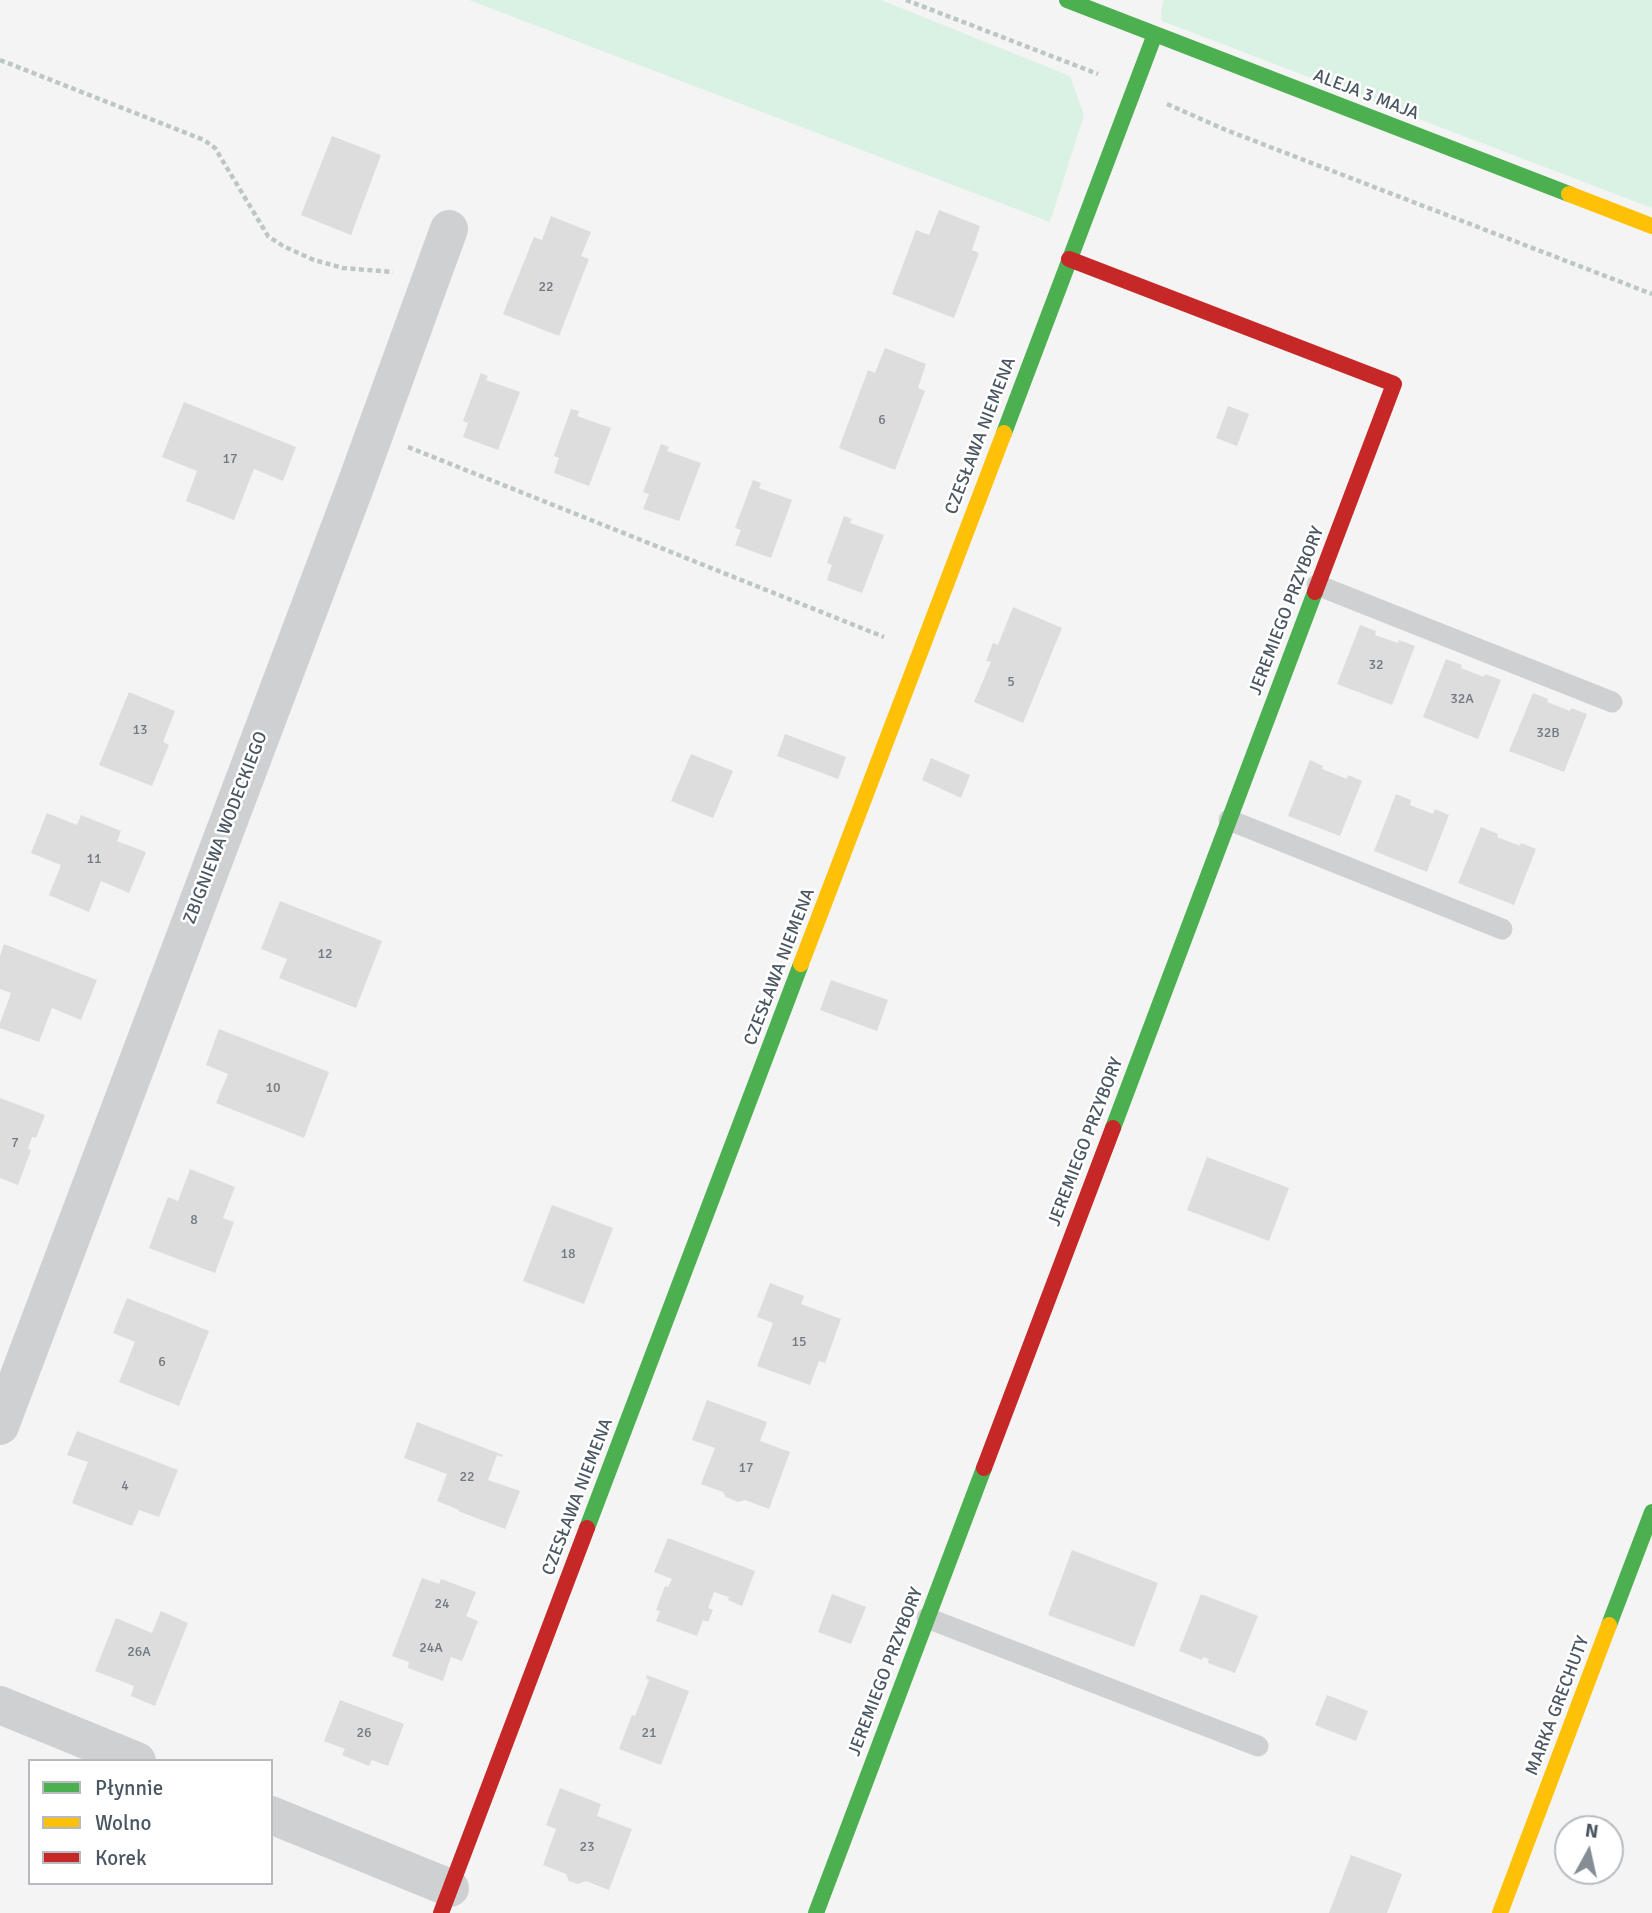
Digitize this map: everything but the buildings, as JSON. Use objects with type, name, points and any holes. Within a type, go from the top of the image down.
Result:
[{"type":"street","name":"ALEJA 3 MAJA","points":[[1067,0],[1652,226]]},
{"type":"street","name":"CZESŁAWA NIEMENA","points":[[446,1900],[1155,34]]},
{"type":"street","name":"ZBIGNIEWA WODECKIEGO","points":[[0,1426],[375,434],[449,229]]},
{"type":"street","name":"JEREMIEGO PRZYBORY","points":[[816,1913],[1394,384],[1069,259]]},
{"type":"street","name":"MARKA GRECHUTY","points":[[1500,1913],[1652,1512]]},
{"type":"street","points":[[0,1705],[132,1759]]},
{"type":"street","points":[[273,1816],[446,1900]]},
{"type":"lane","points":[[1317,585],[1612,702]]},
{"type":"lane","points":[[1228,820],[1502,929]]},
{"type":"lane","points":[[927,1618],[1258,1746]]},
{"type":"path","points":[[906,0],[1109,78]]},
{"type":"path","points":[[0,60],[204,140],[215,148],[268,236],[284,246],[314,260],[343,268],[379,272],[433,272]]},
{"type":"path","points":[[1164,102],[1226,130],[1652,294]]},
{"type":"path","points":[[375,434],[920,651]]},
{"type":"green space","points":[[469,0],[881,0],[1070,76],[1084,115],[1050,222]]},
{"type":"green space","points":[[1164,0],[1652,0],[1652,208],[1162,21]]},
{"type":"traffic: fast","points":[[1067,0],[1569,194]]},
{"type":"traffic: fast","points":[[1004,433],[1155,34]]},
{"type":"traffic: fast","points":[[1113,1128],[1315,592]]},
{"type":"traffic: fast","points":[[587,1528],[801,964]]},
{"type":"traffic: fast","points":[[816,1913],[984,1468]]},
{"type":"traffic: fast","points":[[1609,1625],[1652,1512]]},
{"type":"traffic: slow","points":[[1569,194],[1652,226]]},
{"type":"traffic: slow","points":[[801,964],[1004,433]]},
{"type":"traffic: slow","points":[[1500,1913],[1609,1625]]},
{"type":"traffic: jam","points":[[1069,259],[1394,384],[1315,592]]},
{"type":"traffic: jam","points":[[984,1468],[1113,1128]]},
{"type":"traffic: jam","points":[[441,1913],[587,1528]]}]
